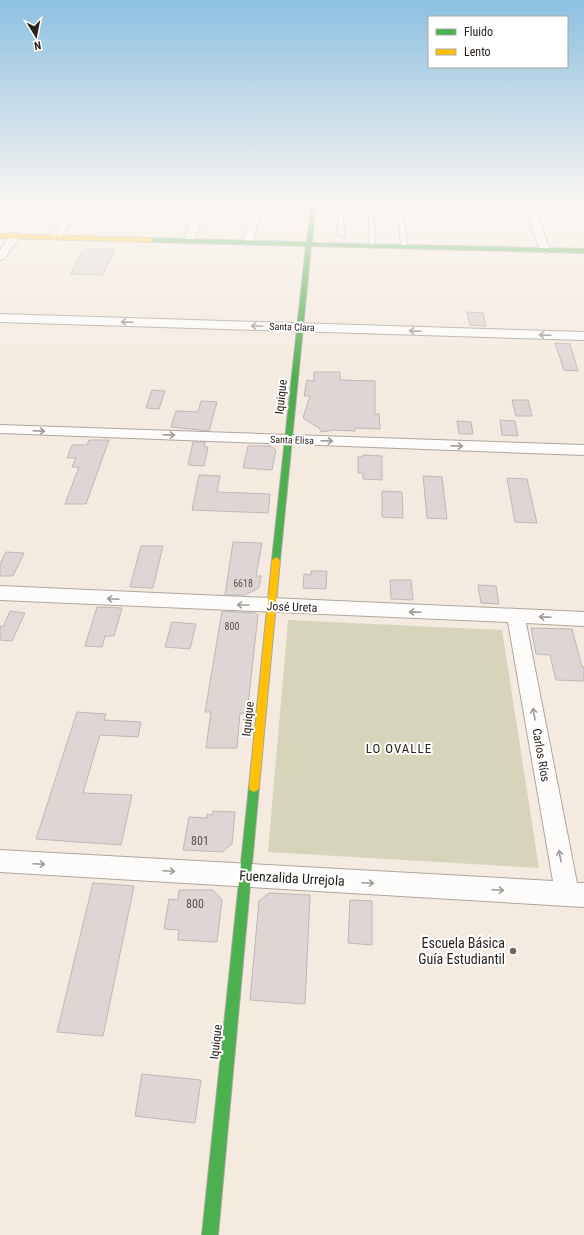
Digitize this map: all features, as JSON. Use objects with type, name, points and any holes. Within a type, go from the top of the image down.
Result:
[{"type":"street","name":"Iquique","points":[[210,1235],[271,606],[307,264]]},
{"type":"street","name":"Santa Clara","points":[[0,318],[584,336]]},
{"type":"street","name":"Santa Elisa","points":[[0,429],[584,450]]},
{"type":"street","name":"José Ureta","points":[[0,593],[584,619]]},
{"type":"street","name":"Carlos Ríos","points":[[516,616],[575,895]]},
{"type":"street","name":"Fuenzalida Urrejola","points":[[0,861],[575,895]]},
{"type":"green space","points":[[288,620],[502,630],[539,868],[268,852]]},
{"type":"building","points":[[76,264],[108,264],[103,275],[70,274]]},
{"type":"building","points":[[467,312],[483,313],[486,326],[470,325]]},
{"type":"building","points":[[555,343],[570,344],[578,371],[564,370]]},
{"type":"building","points":[[314,372],[340,372],[340,380],[375,381],[375,414],[379,414],[380,429],[355,428],[355,431],[334,430],[321,432],[319,428],[303,418],[310,396],[304,396],[307,380],[314,381]]},
{"type":"building","points":[[152,390],[165,391],[159,409],[146,408]]},
{"type":"building","points":[[512,400],[528,400],[532,416],[516,416]]},
{"type":"building","points":[[201,401],[217,402],[209,431],[171,427],[176,411],[198,412]]},
{"type":"building","points":[[500,420],[515,421],[518,436],[502,435]]},
{"type":"building","points":[[457,421],[471,422],[473,434],[459,434]]},
{"type":"building","points":[[89,440],[109,440],[86,504],[65,504],[79,467],[72,467],[76,458],[67,458],[72,445],[87,445]]},
{"type":"building","points":[[193,442],[205,442],[204,447],[208,447],[204,466],[188,465]]},
{"type":"building","points":[[248,446],[271,446],[276,450],[272,470],[243,468]]},
{"type":"building","points":[[363,455],[382,456],[382,480],[363,479],[363,473],[358,473],[358,457],[363,457]]},
{"type":"building","points":[[199,475],[220,476],[217,492],[270,494],[268,513],[192,510]]},
{"type":"building","points":[[423,476],[442,477],[447,519],[427,518]]},
{"type":"building","points":[[507,478],[527,479],[537,523],[515,522]]},
{"type":"building","points":[[382,491],[402,492],[403,518],[382,517]]},
{"type":"building","points":[[233,542],[262,543],[256,576],[261,576],[259,588],[245,595],[225,595]]},
{"type":"building","points":[[141,546],[163,546],[153,588],[130,587]]},
{"type":"building","points":[[6,552],[24,553],[13,576],[0,576],[0,564]]},
{"type":"building","points":[[311,571],[327,571],[326,589],[303,588],[304,574],[311,575]]},
{"type":"building","points":[[390,580],[411,580],[413,600],[391,599]]},
{"type":"building","points":[[478,585],[496,586],[499,604],[481,603]]},
{"type":"building","points":[[97,607],[122,608],[114,636],[105,636],[102,647],[85,646]]},
{"type":"building","points":[[10,611],[25,613],[12,641],[0,640],[0,626],[3,627]]},
{"type":"building","points":[[222,611],[255,613],[258,615],[247,714],[240,713],[237,748],[206,748],[211,712],[205,712]]},
{"type":"building","points":[[172,622],[196,624],[190,649],[165,647]]},
{"type":"building","points":[[531,628],[572,629],[582,667],[584,667],[584,681],[556,680],[550,655],[536,654]]},
{"type":"building","points":[[77,712],[106,714],[104,720],[141,722],[138,737],[100,735],[83,793],[132,795],[121,845],[36,839]]},
{"type":"building","points":[[213,811],[235,812],[232,844],[222,852],[183,850],[189,817],[207,818],[207,814],[212,815]]},
{"type":"building","points":[[93,883],[134,886],[103,1036],[57,1032]]},
{"type":"building","points":[[179,890],[213,890],[222,900],[217,942],[178,940],[179,930],[164,929],[169,899],[178,900]]},
{"type":"building","points":[[269,893],[310,895],[305,1004],[250,1000],[259,901]]},
{"type":"building","points":[[350,900],[372,901],[372,945],[348,943]]},
{"type":"building","points":[[142,1074],[201,1080],[195,1123],[135,1116]]},
{"type":"traffic: fast","points":[[276,560],[307,264]]},
{"type":"traffic: fast","points":[[210,1235],[254,787]]},
{"type":"traffic: slow","points":[[254,787],[276,560]]},
{"type":"place","name":"Escuela Básica Guía Estudiantil","points":[[513,951]]},
{"type":"district","name":"LO OVALLE","points":[[399,748]]}]
